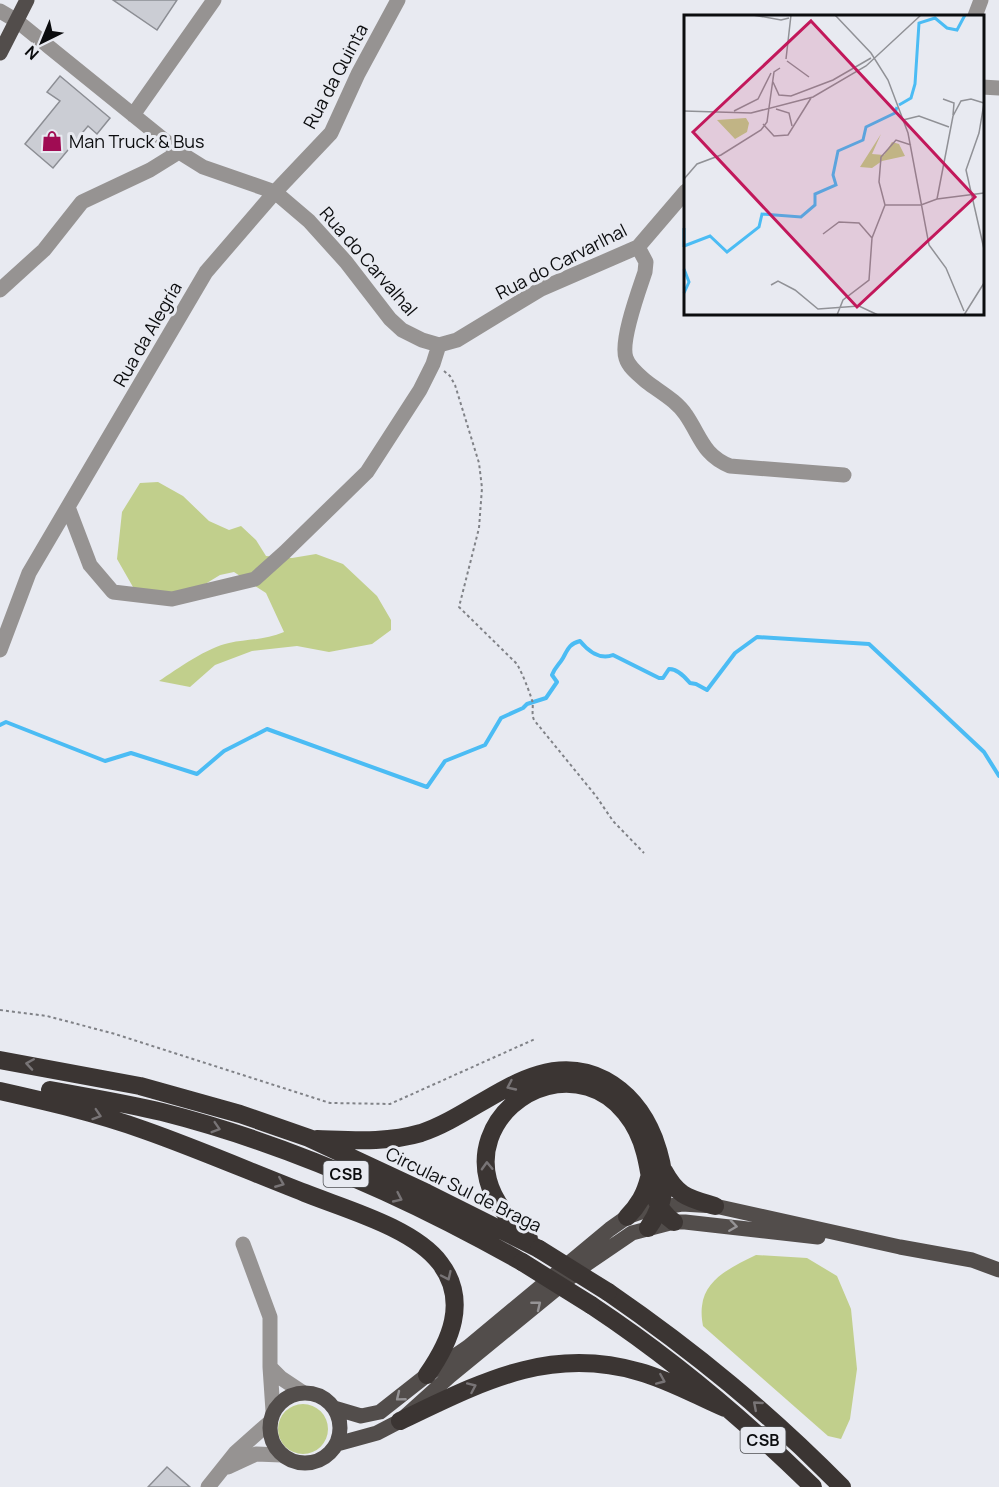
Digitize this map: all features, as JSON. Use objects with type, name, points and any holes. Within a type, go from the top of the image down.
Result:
[{"type":"highway","name":"Circular Sul de Braga","points":[[0,1059],[140,1086],[240,1114],[309,1138],[539,1249],[608,1292],[729,1382],[772,1418],[842,1487]]},
{"type":"highway","points":[[309,1138],[377,1140],[421,1133],[530,1077],[564,1070],[584,1072],[614,1085],[640,1110],[648,1124],[655,1172],[639,1205],[627,1217]]},
{"type":"highway","name":"Circular Sul de Braga","points":[[0,1080],[160,1112],[248,1138],[343,1173],[445,1220],[522,1262],[591,1305],[653,1348],[725,1408],[806,1481]]},
{"type":"highway","points":[[539,1249],[500,1208],[488,1179],[487,1150],[498,1122],[517,1100],[543,1087],[558,1084],[589,1087],[605,1094],[630,1118],[665,1188],[664,1199],[648,1228]]},
{"type":"highway","points":[[0,1091],[70,1106],[145,1130],[372,1220],[416,1241],[440,1262],[448,1275],[455,1306],[454,1322],[449,1338],[427,1376]]},
{"type":"highway","points":[[655,1172],[683,1196],[715,1206]]},
{"type":"highway","points":[[659,1208],[674,1222]]},
{"type":"highway","points":[[400,1421],[488,1380],[522,1369],[567,1363],[618,1367],[640,1372],[725,1408]]},
{"type":"main road","points":[[0,53],[27,0]]},
{"type":"main road","points":[[334,1408],[361,1416],[373,1414],[389,1406],[468,1347],[584,1249],[627,1217],[647,1209],[682,1204],[715,1206],[900,1247],[972,1260],[999,1270]]},
{"type":"main road","points":[[336,1444],[377,1433],[400,1421],[450,1376],[588,1263],[632,1233],[674,1222],[719,1225],[900,1247]]},
{"type":"main road","points":[[302,1392],[315,1394],[326,1399],[334,1408],[340,1426],[336,1444],[331,1452],[322,1459],[312,1463],[291,1461],[274,1446],[270,1434],[272,1416],[286,1398],[302,1392]]},
{"type":"street","points":[[133,116],[214,0]]},
{"type":"street","name":"Rua da Quinta","points":[[275,192],[330,133],[358,74],[398,0]]},
{"type":"street","points":[[975,15],[981,0]]},
{"type":"street","points":[[0,11],[17,21],[179,152],[203,167],[275,192]]},
{"type":"street","points":[[984,87],[999,88]]},
{"type":"street","points":[[0,290],[44,250],[82,202],[150,170],[179,152]]},
{"type":"street","name":"Rua do Carvalhal","points":[[275,192],[316,229],[346,262],[390,319],[402,330],[439,345]]},
{"type":"street","name":"Rua da Alegría","points":[[0,650],[29,573],[206,272],[275,192]]},
{"type":"street","name":"Rua do Carvarlhal","points":[[439,345],[457,340],[541,290],[638,247],[684,193]]},
{"type":"street","points":[[638,247],[646,262],[645,273],[625,340],[625,357],[635,372],[677,404],[709,453],[718,461],[730,466],[844,475]]},
{"type":"street","points":[[68,507],[90,565],[113,592],[172,599],[255,579],[367,472],[420,390],[433,364],[439,345]]},
{"type":"street","points":[[208,1487],[236,1452],[272,1416],[270,1317],[243,1244]]},
{"type":"street","points":[[270,1367],[281,1378],[302,1392]]},
{"type":"street","points":[[223,1470],[256,1454],[282,1455]]},
{"type":"path","points":[[433,364],[450,376],[455,385],[479,463],[482,499],[479,528],[459,607],[517,663],[531,699],[534,720],[613,820],[644,853]]},
{"type":"path","points":[[0,1010],[47,1016],[115,1034],[330,1102],[390,1104],[535,1039]]},
{"type":"green space","points":[[158,482],[183,496],[209,521],[229,530],[241,526],[256,540],[266,556],[292,558],[316,554],[343,564],[377,596],[391,620],[391,630],[372,644],[329,652],[297,646],[252,651],[215,665],[190,687],[159,681],[193,659],[221,645],[270,637],[284,632],[266,593],[234,572],[220,575],[174,603],[141,601],[117,559],[122,512],[140,483]]},
{"type":"green space","points":[[756,1255],[807,1258],[837,1276],[851,1309],[857,1369],[850,1419],[841,1439],[828,1436],[703,1326],[702,1306],[709,1288],[722,1274]]},
{"type":"green space","points":[[303,1404],[312,1406],[323,1415],[328,1429],[326,1438],[317,1449],[303,1454],[294,1452],[283,1443],[278,1429],[280,1420],[289,1409]]},
{"type":"building","points":[[113,0],[177,0],[157,30]]},
{"type":"building","points":[[60,76],[110,118],[97,134],[88,126],[53,168],[25,144],[60,101],[47,92]]},
{"type":"building","points":[[167,1467],[190,1487],[148,1487]]},
{"type":"waterway","points":[[0,725],[6,722],[105,761],[131,753],[197,774],[224,751],[267,729],[427,787],[445,761],[485,745],[501,718],[527,704],[546,698],[557,682],[552,675],[554,670],[569,647],[576,642],[580,641],[595,654],[613,655],[659,678],[663,678],[669,669],[675,670],[690,683],[707,690],[735,653],[757,637],[869,644],[984,752],[999,776]]},
{"type":"place","name":"Man Truck & Bus","points":[[52,141]]}]
